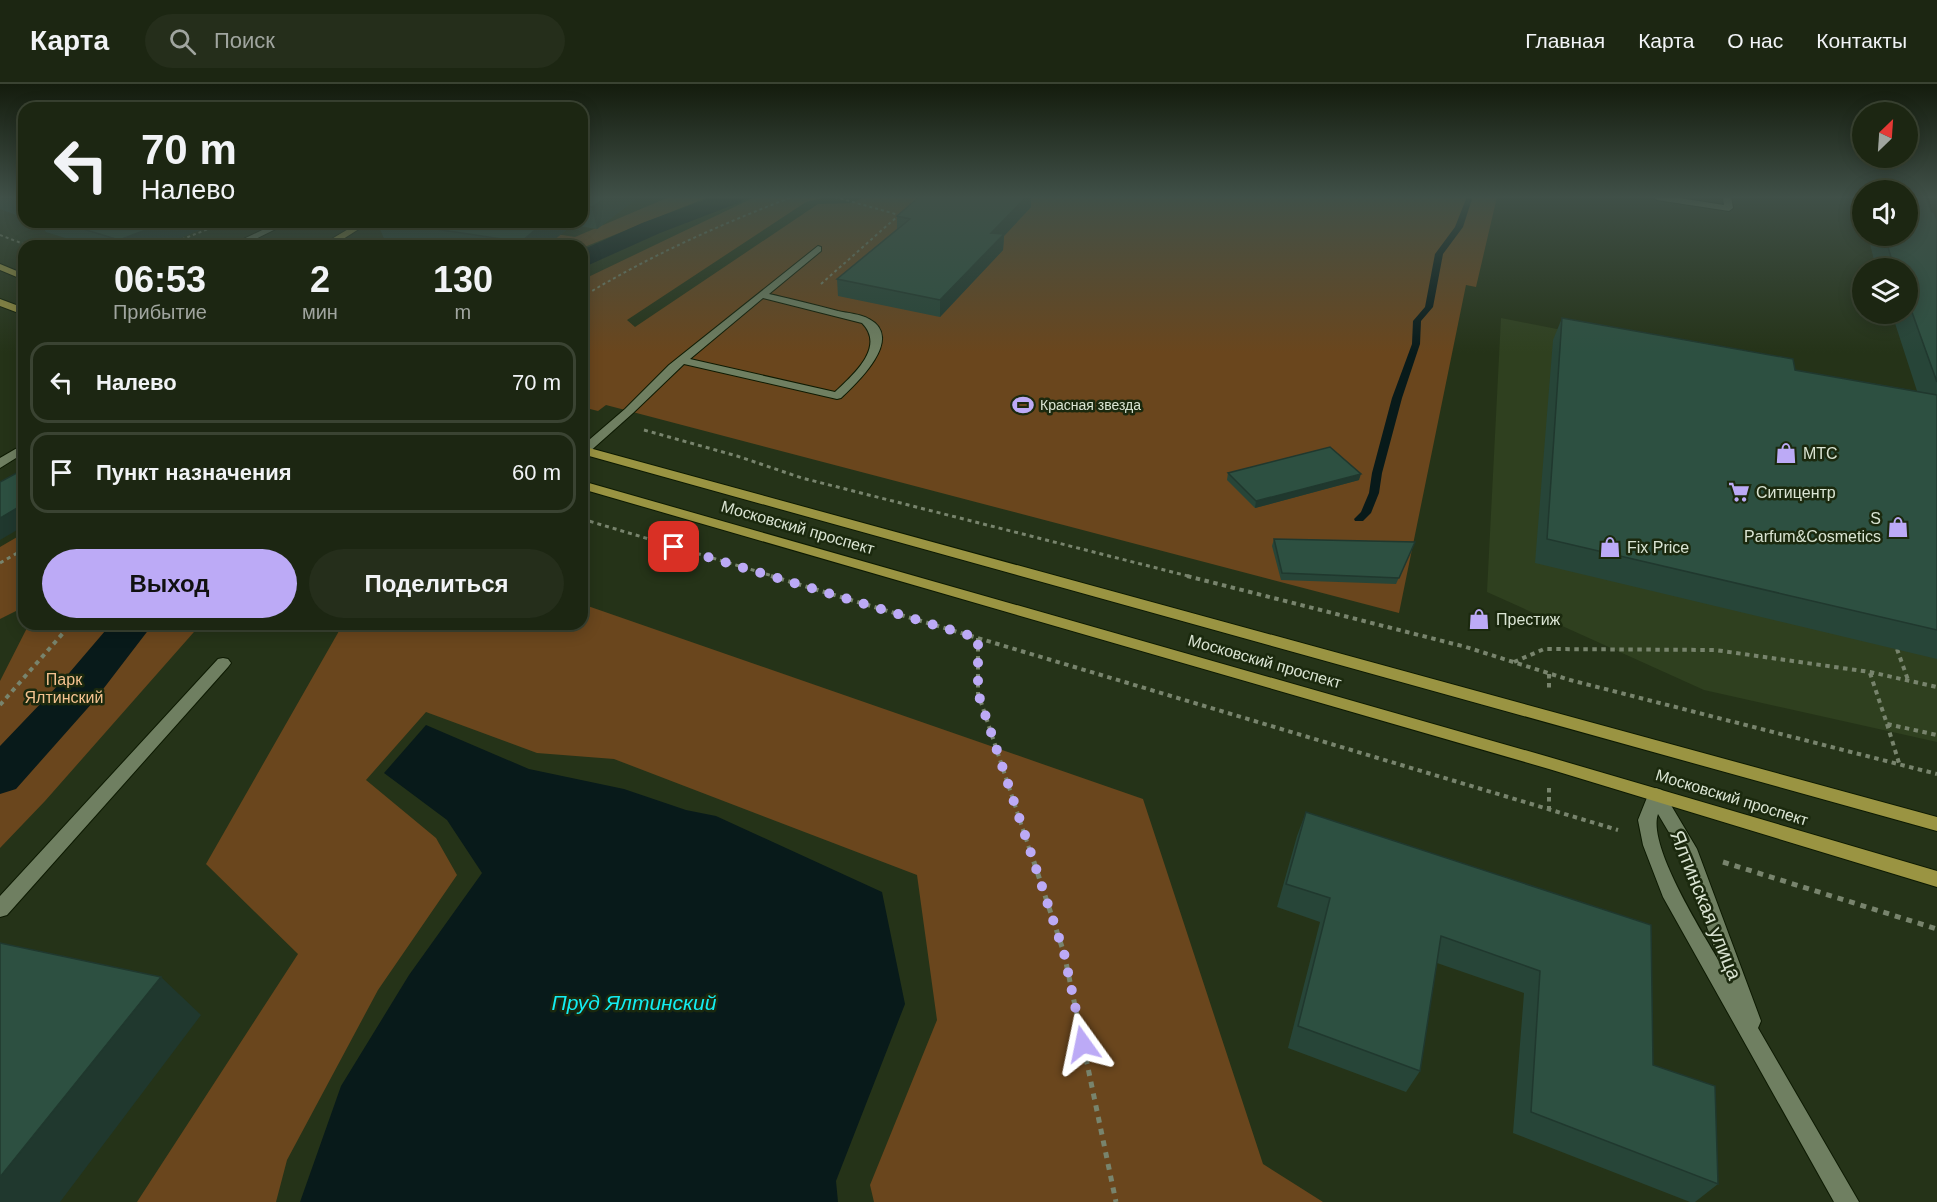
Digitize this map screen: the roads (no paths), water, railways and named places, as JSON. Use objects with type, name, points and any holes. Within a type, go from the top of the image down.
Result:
[{"type":"main road","points":[[0,267],[18,274]]},
{"type":"main road","points":[[0,302],[18,310]]},
{"type":"main road","name":"Московский проспект","points":[[588,452],[1937,824]]},
{"type":"main road","name":"Московский проспект","points":[[588,487],[1656,795],[1937,879]]},
{"type":"street","points":[[588,446],[682,360],[818,249]]},
{"type":"street","points":[[682,360],[837,396],[858,376],[876,346],[876,333],[866,321],[762,295]]},
{"type":"street","points":[[0,464],[18,452]]},
{"type":"street","points":[[0,909],[223,663]]},
{"type":"street","name":"Ялтинская улица","points":[[1656,795],[1647,820],[1651,840],[1672,897],[1847,1202]]},
{"type":"street","name":"Ялтинская улица","points":[[1656,795],[1689,852],[1708,898],[1764,1058]]},
{"type":"water","name":"Пруд Ялтинский","points":[[426,725],[529,769],[624,789],[686,810],[716,816],[882,892],[905,1004],[836,1181],[838,1202],[300,1202],[341,1086],[409,975],[482,873],[447,820],[384,773]]},
{"type":"waterway","points":[[588,257],[605,249]]},
{"type":"waterway","points":[[1359,519],[1366,513],[1374,493],[1397,398],[1416,344],[1417,321],[1429,307],[1439,254],[1443,249]]},
{"type":"waterway","points":[[0,776],[79,690],[128,630]]},
{"type":"place","name":"Красная звезда","points":[[1023,405]]},
{"type":"place","name":"МТС","points":[[1786,453]]},
{"type":"place","name":"Ситицентр","points":[[1739,492]]},
{"type":"place","name":"S Parfum&Cosmetics","points":[[1898,527]]},
{"type":"place","name":"Fix Price","points":[[1610,547]]},
{"type":"place","name":"Престиж","points":[[1479,619]]},
{"type":"park label","name":"Парк Ялтинский","points":[[64,688]]}]
